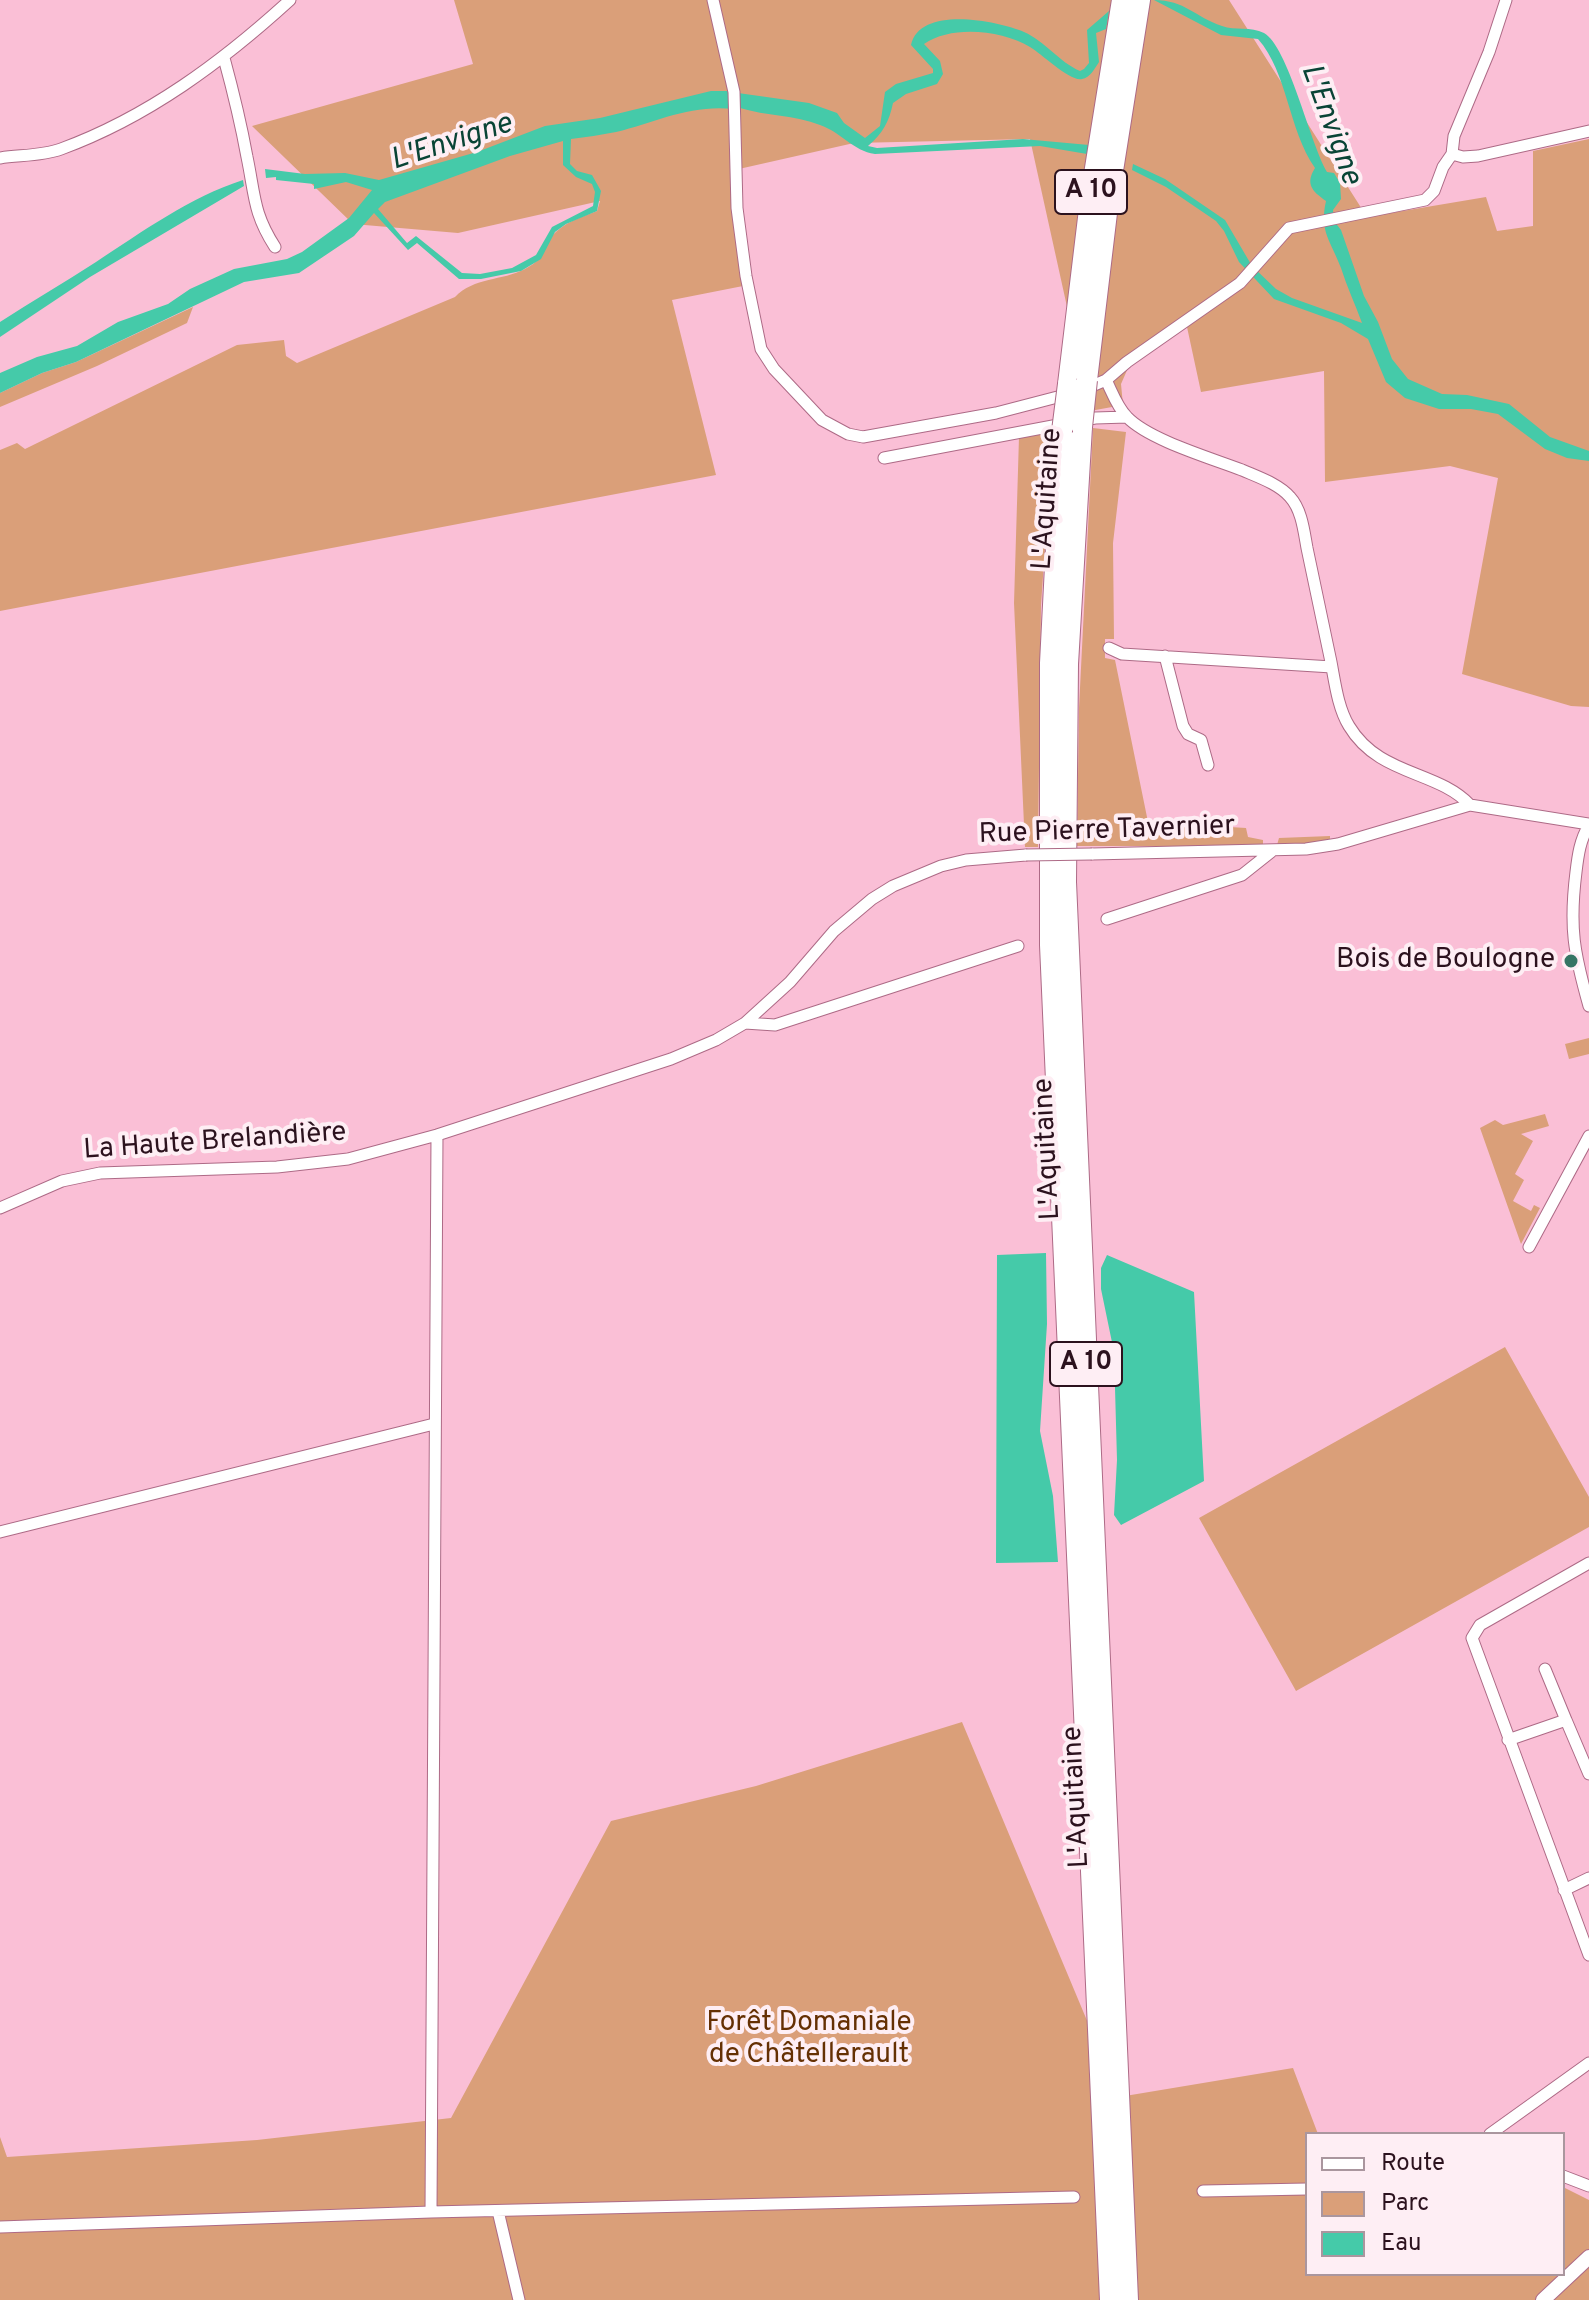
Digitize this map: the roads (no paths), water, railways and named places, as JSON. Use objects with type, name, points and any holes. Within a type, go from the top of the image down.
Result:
[{"type":"highway","name":"L'Aquitaine","points":[[1087,381],[1093,180],[1122,0]]},
{"type":"highway","name":"L'Aquitaine","points":[[1110,2300],[1050,945],[1049,709],[1072,429],[1087,381],[1109,196],[1140,0]]},
{"type":"highway","name":"L'Aquitaine","points":[[1072,429],[1066,882],[1128,2300]]},
{"type":"street","points":[[0,158],[59,150],[133,116],[224,58],[290,0]]},
{"type":"street","points":[[713,0],[734,92],[737,208],[757,337],[774,369],[834,429],[848,434],[876,436],[996,413],[1083,390],[1087,381],[1127,362],[1246,277],[1289,228],[1425,200],[1434,191],[1443,167],[1452,154],[1454,136],[1489,52],[1506,0]]},
{"type":"street","points":[[224,58],[248,158],[253,199],[263,228],[275,247]]},
{"type":"street","points":[[1452,154],[1470,157],[1493,154],[1589,131]]},
{"type":"street","points":[[1087,381],[1127,417],[1157,436],[1254,475],[1290,496],[1302,523],[1332,667],[1348,725],[1363,744],[1407,772],[1451,790],[1470,805]]},
{"type":"street","points":[[884,458],[1095,418],[1127,417]]},
{"type":"street","points":[[1109,648],[1122,654],[1332,667]]},
{"type":"street","points":[[1165,656],[1183,726],[1188,734],[1201,740],[1208,765]]},
{"type":"street","name":"Rue Pierre Tavernier","points":[[437,1135],[671,1059],[716,1040],[745,1023],[790,982],[834,931],[882,893],[941,866],[979,858],[1026,855],[1272,852],[1338,844],[1470,805],[1589,824],[1586,840]]},
{"type":"street","points":[[1563,820],[1586,840],[1572,921],[1575,954],[1589,1006]]},
{"type":"street","points":[[1107,919],[1242,875],[1272,852]]},
{"type":"street","points":[[745,1023],[775,1025],[1018,946]]},
{"type":"street","points":[[431,2212],[437,1135]]},
{"type":"street","name":"La Haute Brelandière","points":[[0,1208],[45,1187],[81,1176],[123,1170],[315,1164],[370,1154],[437,1135]]},
{"type":"street","points":[[1529,1247],[1589,1136]]},
{"type":"street","points":[[0,1532],[434,1424]]},
{"type":"street","points":[[1589,1563],[1480,1625],[1473,1632],[1472,1643],[1589,1955]]},
{"type":"street","points":[[1545,1669],[1589,1774]]},
{"type":"street","points":[[1508,1740],[1566,1720]]},
{"type":"street","points":[[1564,1890],[1589,1878]]},
{"type":"street","points":[[1493,2132],[1589,2063]]},
{"type":"street","points":[[1565,2177],[1589,2186]]},
{"type":"street","points":[[1203,2191],[1305,2189]]},
{"type":"street","points":[[0,2227],[431,2212],[1074,2197]]},
{"type":"street","points":[[498,2211],[519,2300]]},
{"type":"street","points":[[1543,2300],[1589,2257]]},
{"type":"water","points":[[1154,0],[1182,6],[1222,26],[1259,31],[1273,42],[1290,75],[1320,158],[1327,172],[1334,173],[1340,183],[1341,199],[1333,210],[1334,221],[1341,230],[1364,296],[1392,359],[1408,379],[1442,394],[1467,395],[1509,404],[1550,437],[1589,451],[1589,461],[1567,458],[1545,449],[1498,414],[1471,409],[1439,409],[1405,398],[1386,382],[1368,339],[1341,323],[1274,299],[1239,262],[1216,221],[1166,187],[1132,170],[1133,164],[1165,179],[1225,220],[1252,266],[1276,289],[1292,298],[1362,323],[1327,236],[1324,221],[1326,201],[1310,183],[1315,168],[1299,136],[1268,53],[1258,39],[1221,35]]},
{"type":"water","points":[[1109,11],[1106,29],[1096,33],[1099,62],[1090,75],[1082,79],[1063,72],[1030,47],[1005,37],[962,32],[935,38],[924,44],[940,61],[943,74],[937,84],[906,94],[893,103],[885,127],[868,146],[877,148],[1023,139],[1089,145],[1087,154],[1040,146],[875,154],[810,122],[740,108],[738,93],[809,103],[837,113],[844,123],[865,138],[880,126],[885,92],[896,84],[933,73],[933,69],[911,45],[917,33],[929,25],[961,19],[1012,28],[1032,36],[1080,71],[1089,63],[1087,30]]},
{"type":"water","points":[[711,91],[729,91],[734,109],[688,111],[616,132],[571,139],[570,164],[577,171],[592,175],[601,191],[597,211],[555,232],[541,259],[521,271],[481,279],[459,279],[417,243],[408,250],[374,213],[354,236],[299,273],[244,282],[76,362],[42,373],[0,393],[0,373],[37,357],[77,346],[118,322],[168,304],[190,289],[234,269],[287,259],[302,252],[349,218],[372,190],[346,182],[314,189],[314,184],[266,178],[265,169],[305,174],[345,173],[379,180],[477,152],[545,126],[600,118]],"holes":[[[563,141],[563,165],[576,177],[592,184],[595,192],[593,206],[552,227],[536,255],[512,268],[480,274],[462,273],[416,236],[407,243],[378,209],[385,202],[510,156]]]},
{"type":"water","points":[[243,180],[244,186],[90,277],[0,337],[0,322],[167,216]]},
{"type":"water","points":[[1046,1253],[1047,1324],[1040,1431],[1053,1496],[1058,1562],[996,1563],[997,1255]]},
{"type":"water","points":[[1107,1255],[1194,1292],[1204,1481],[1121,1525],[1114,1515],[1117,1460],[1114,1352],[1101,1289],[1101,1268]]},
{"type":"place","name":"Bois de Boulogne","points":[[1571,961]]},
{"type":"water label","name":"L'Envigne","points":[[1329,125]]},
{"type":"water label","name":"L'Envigne","points":[[452,144]]},
{"type":"park label","name":"Forêt Domaniale de Châtellerault","points":[[809,2040]]}]
